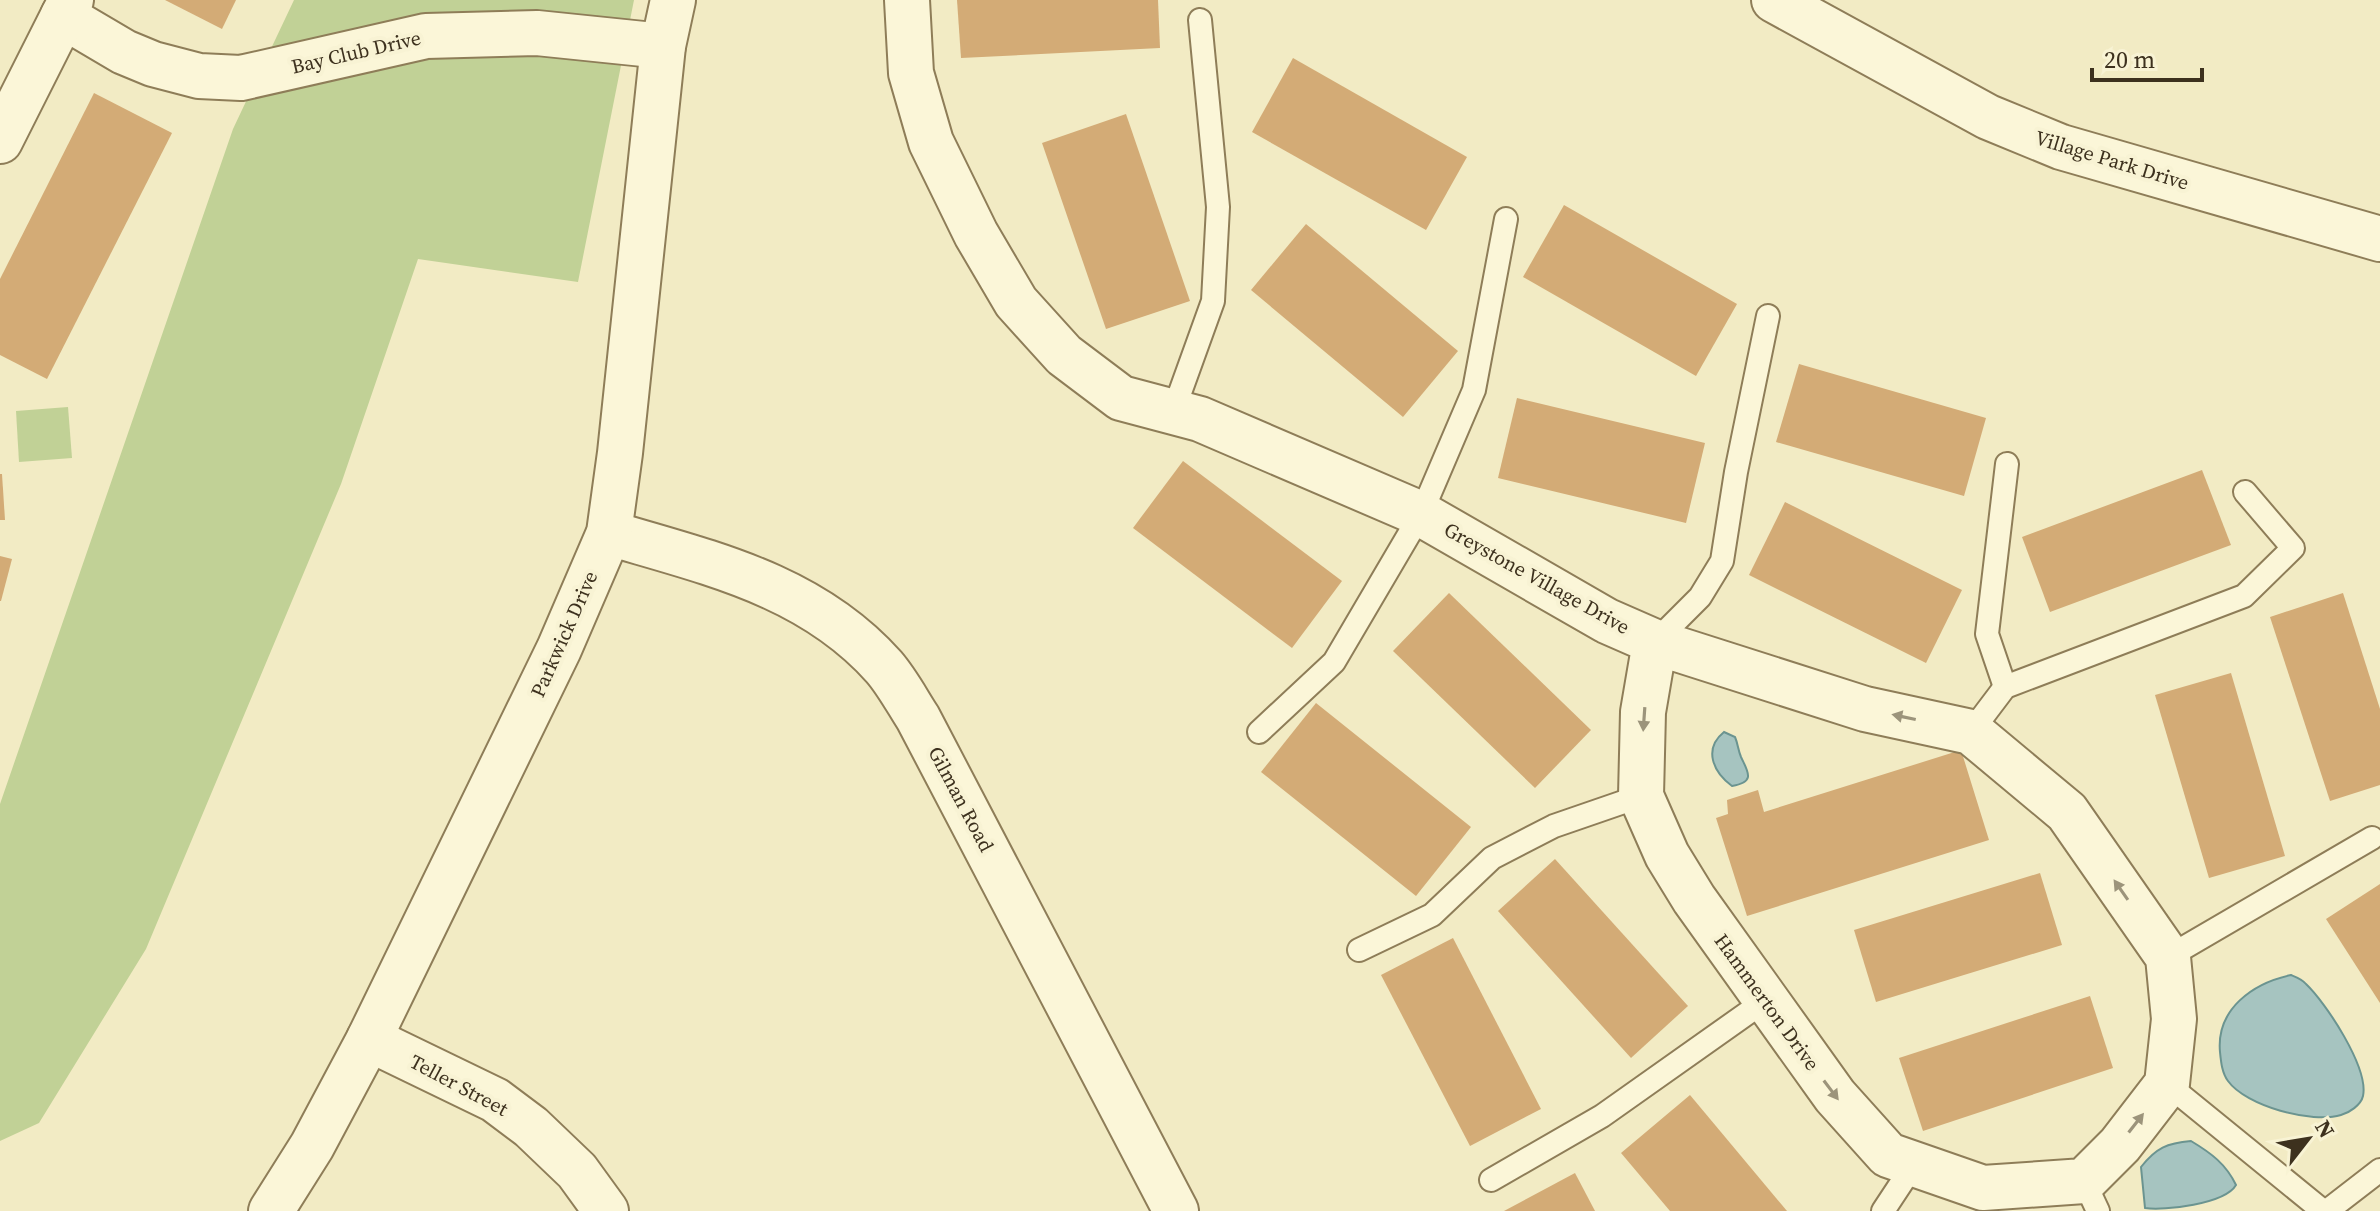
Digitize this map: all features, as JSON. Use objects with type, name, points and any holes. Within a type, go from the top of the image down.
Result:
[{"type":"street","name":"Parkwick Drive","points":[[271,1211],[312,1146],[369,1039],[559,649],[609,533],[663,46],[673,0]]},
{"type":"street","name":"Greystone Village Drive","points":[[907,0],[911,73],[931,142],[976,234],[1016,302],[1064,355],[1121,398],[1200,419],[1421,514],[1607,621],[1655,642],[1865,709],[1971,732],[2067,812],[2168,957],[2174,1019],[2167,1084]]},
{"type":"street","name":"Village Park Drive","points":[[1774,0],[1988,117],[2061,147],[2380,239]]},
{"type":"street","name":"Bay Club Drive","points":[[67,8],[124,52],[153,64],[199,76],[241,78],[426,36],[537,33],[663,46]]},
{"type":"street","points":[[0,141],[67,8]]},
{"type":"street","name":"Gilman Road","points":[[609,533],[739,573],[790,593],[844,628],[885,668],[918,718],[1176,1211]]},
{"type":"street","name":"Hammerton Drive","points":[[1655,642],[1643,712],[1641,796],[1667,855],[1687,888],[1835,1096],[1888,1155],[1983,1188],[2091,1196]]},
{"type":"street","name":"Teller Street","points":[[369,1039],[495,1100],[531,1127],[577,1171],[606,1211]]},
{"type":"street","points":[[2091,1196],[2120,1145],[2167,1084]]},
{"type":"lane","points":[[1173,412],[1213,301],[1218,207],[1200,20]]},
{"type":"lane","points":[[1259,732],[1334,662],[1421,514],[1474,390],[1506,219]]},
{"type":"lane","points":[[1655,642],[1700,597],[1722,561],[1736,472],[1768,316]]},
{"type":"lane","points":[[2005,687],[1987,634],[2007,464]]},
{"type":"lane","points":[[1971,732],[2005,687],[2244,596],[2293,548],[2245,492]]},
{"type":"lane","points":[[1359,950],[1432,915],[1492,858],[1554,826],[1641,796]]},
{"type":"lane","points":[[2168,957],[2372,838]]},
{"type":"lane","points":[[1491,1180],[1602,1116],[1766,1000]]},
{"type":"lane","points":[[2167,1084],[2325,1211],[2380,1170]]},
{"type":"lane","points":[[1883,1211],[1914,1164]]},
{"type":"green space","points":[[294,0],[634,0],[578,282],[418,259],[341,484],[146,949],[39,1123],[0,1141],[0,804],[233,129]]},
{"type":"green space","points":[[68,407],[72,458],[19,462],[16,411]]},
{"type":"water","points":[[1724,732],[1735,737],[1748,772],[1745,782],[1732,786],[1720,774],[1713,760],[1714,746]]},
{"type":"water","points":[[2291,975],[2299,978],[2314,993],[2353,1053],[2363,1084],[2363,1096],[2357,1105],[2344,1114],[2314,1117],[2280,1111],[2249,1098],[2237,1090],[2224,1074],[2220,1037],[2231,1011],[2240,1000],[2263,984]]},
{"type":"water","points":[[2191,1141],[2217,1160],[2236,1185],[2230,1192],[2207,1201],[2179,1207],[2145,1208],[2141,1167],[2163,1148]]},
{"type":"building","points":[[165,0],[236,0],[222,29]]},
{"type":"building","points":[[957,0],[1158,0],[1160,48],[961,58]]},
{"type":"building","points":[[1293,58],[1467,157],[1426,230],[1252,132]]},
{"type":"building","points":[[94,93],[172,133],[47,379],[0,355],[0,279]]},
{"type":"building","points":[[1126,114],[1190,301],[1106,329],[1042,143]]},
{"type":"building","points":[[1564,205],[1737,304],[1696,376],[1523,277]]},
{"type":"building","points":[[1306,224],[1458,351],[1403,417],[1251,290]]},
{"type":"building","points":[[1799,364],[1986,418],[1964,496],[1776,442]]},
{"type":"building","points":[[1517,398],[1705,443],[1686,523],[1498,478]]},
{"type":"building","points":[[1183,461],[1342,581],[1292,648],[1133,528]]},
{"type":"building","points":[[2202,470],[2231,545],[2050,612],[2022,537]]},
{"type":"building","points":[[2,474],[5,520],[0,520]]},
{"type":"building","points":[[1785,502],[1962,590],[1926,663],[1749,575]]},
{"type":"building","points":[[0,556],[12,559],[1,601],[0,601]]},
{"type":"building","points":[[1449,593],[1591,730],[1535,788],[1393,651]]},
{"type":"building","points":[[2343,593],[2380,709],[2380,785],[2330,801],[2270,617]]},
{"type":"building","points":[[2231,673],[2285,856],[2209,878],[2155,695]]},
{"type":"building","points":[[1316,703],[1471,827],[1416,896],[1261,772]]},
{"type":"building","points":[[1961,750],[1989,840],[1747,916],[1716,818],[1728,814],[1727,800],[1758,790],[1764,812]]},
{"type":"building","points":[[1555,859],[1688,1006],[1631,1058],[1498,911]]},
{"type":"building","points":[[2040,873],[2062,945],[1876,1002],[1854,930]]},
{"type":"building","points":[[2380,884],[2380,1003],[2326,919]]},
{"type":"building","points":[[1453,938],[1541,1109],[1470,1146],[1381,975]]},
{"type":"building","points":[[2090,996],[2113,1068],[1923,1131],[1899,1058]]},
{"type":"building","points":[[1690,1095],[1787,1211],[1670,1211],[1621,1153]]},
{"type":"building","points":[[1575,1173],[1595,1211],[1504,1211]]}]
